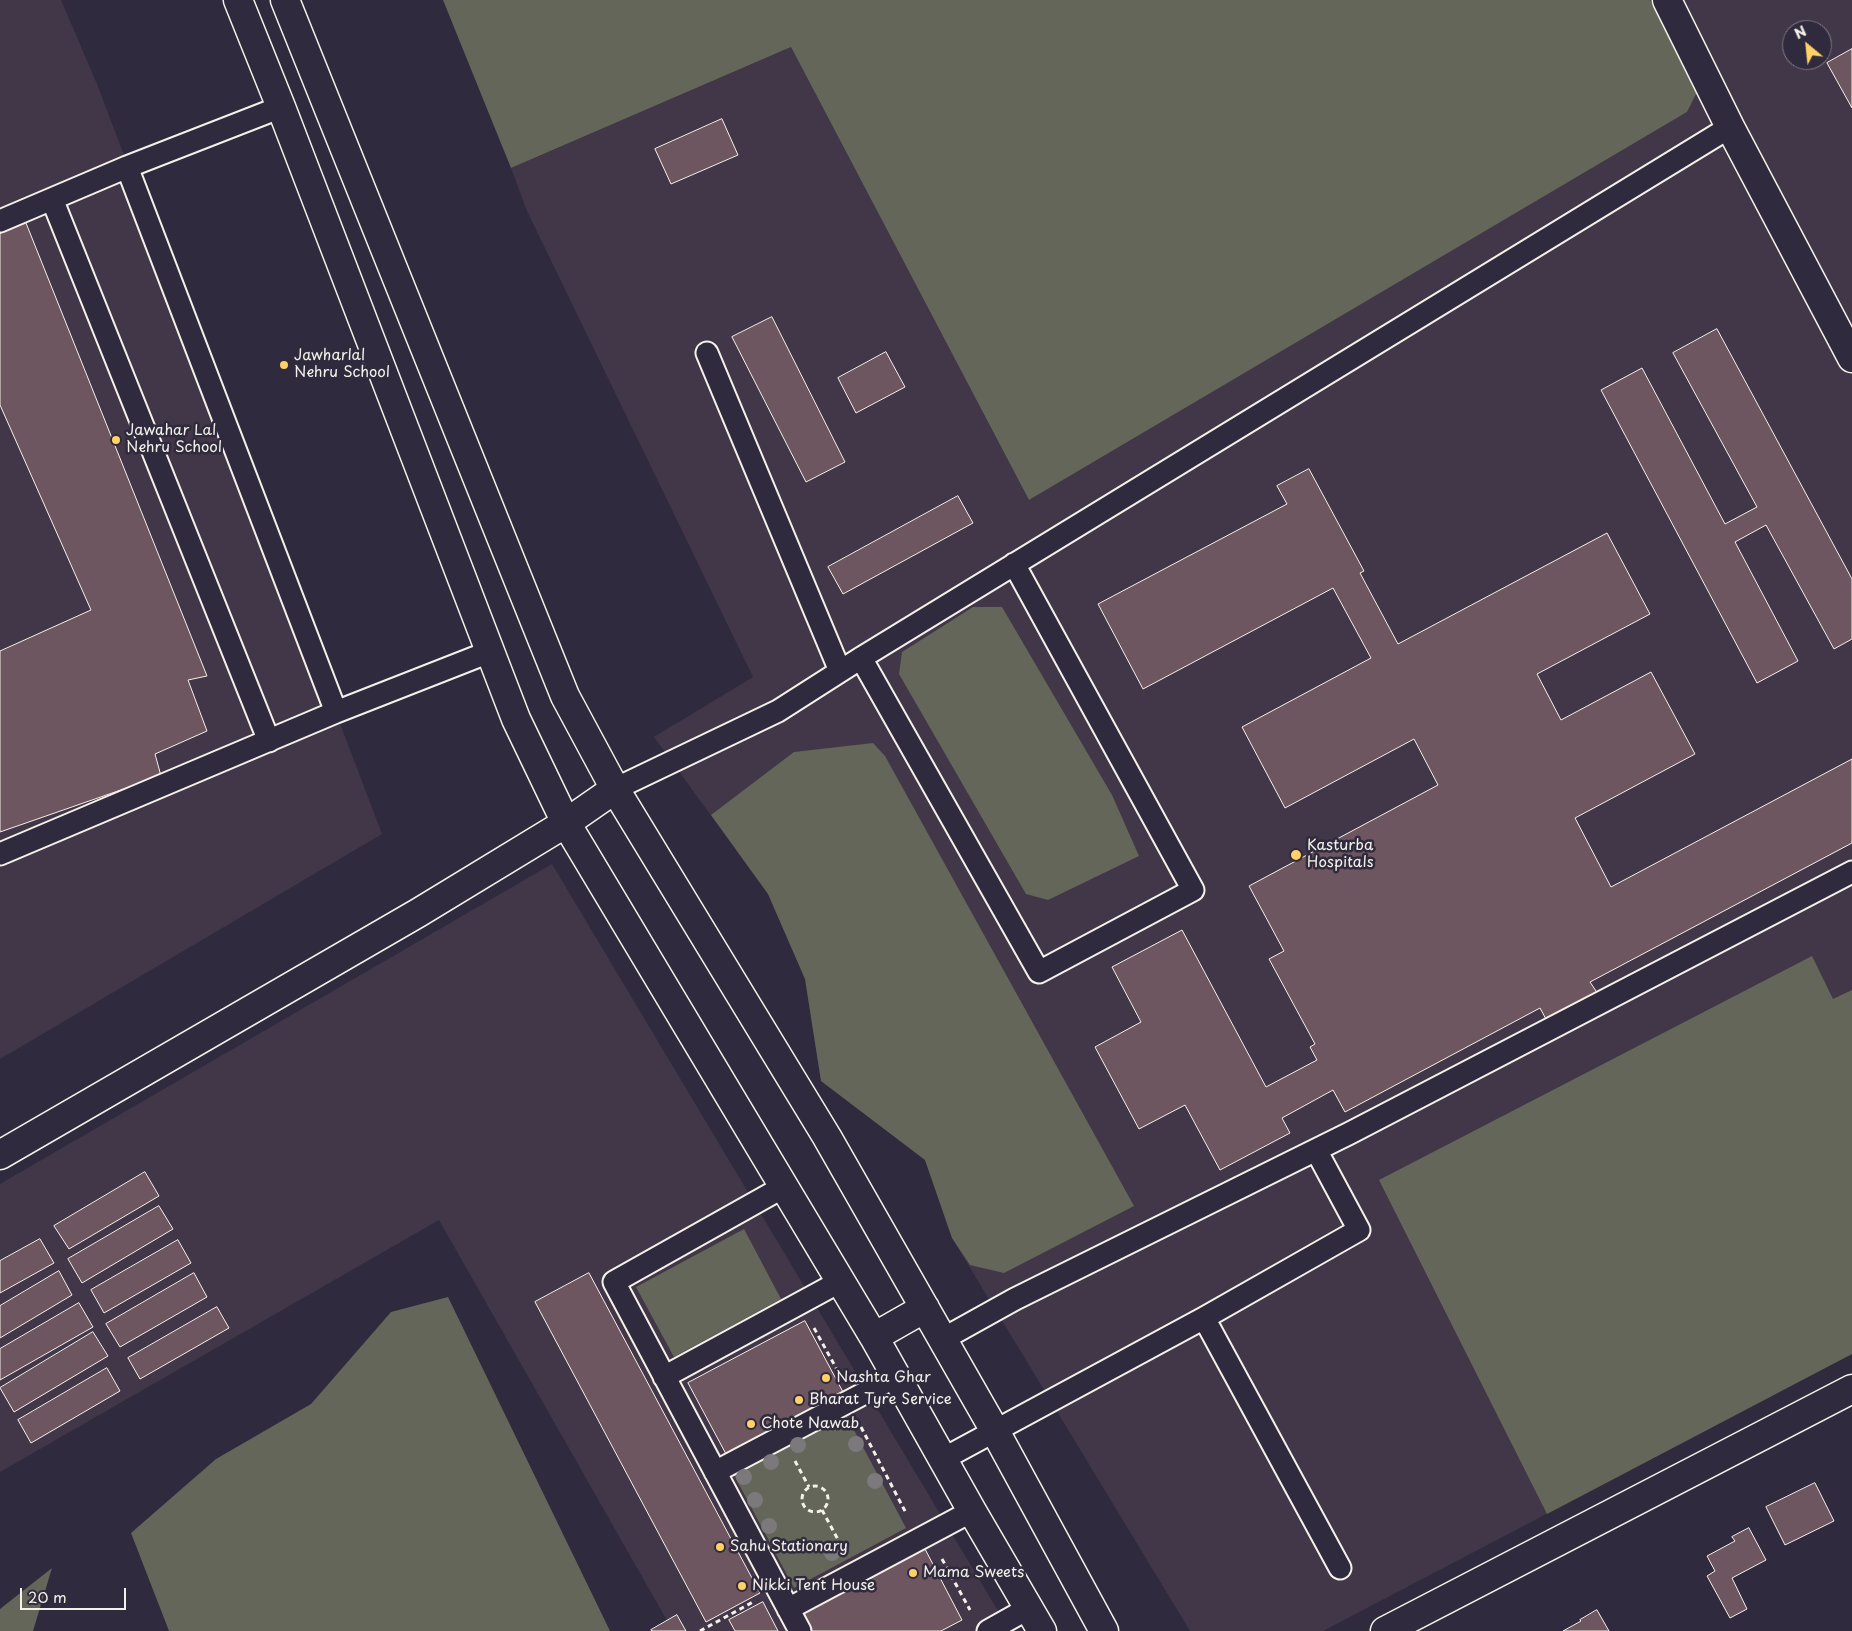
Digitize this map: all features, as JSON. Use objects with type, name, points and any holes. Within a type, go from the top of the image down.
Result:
[{"type":"main road","points":[[238,0],[281,107],[489,652],[516,719],[566,823],[785,1186],[897,1376],[972,1511],[1036,1620]]},
{"type":"main road","points":[[285,0],[565,696],[615,789],[827,1137],[995,1430],[1104,1631]]},
{"type":"main road","points":[[1667,0],[1730,127],[1852,358]]},
{"type":"main road","points":[[0,1155],[410,918],[566,823],[615,789]]},
{"type":"main road","points":[[874,1337],[925,1308]]},
{"type":"main road","points":[[1384,1631],[1852,1389]]},
{"type":"lane","points":[[0,221],[127,167],[281,107]]},
{"type":"lane","points":[[615,789],[778,711],[1014,564],[1730,127]]},
{"type":"lane","points":[[127,167],[336,712]]},
{"type":"lane","points":[[52,199],[269,741]]},
{"type":"lane","points":[[707,353],[840,671]]},
{"type":"lane","points":[[861,658],[1039,972],[1193,890],[1014,564]]},
{"type":"lane","points":[[0,854],[336,712],[489,652]]},
{"type":"lane","points":[[943,1339],[1015,1299],[1316,1150],[1852,872]]},
{"type":"lane","points":[[943,1459],[1204,1318],[1359,1230],[1316,1150]]},
{"type":"lane","points":[[785,1186],[614,1282],[800,1631]]},
{"type":"lane","points":[[664,1378],[841,1281]]},
{"type":"lane","points":[[1204,1318],[1340,1568]]},
{"type":"lane","points":[[715,1472],[897,1376]]},
{"type":"lane","points":[[788,1609],[972,1511]]},
{"type":"lane","points":[[988,1631],[1036,1620]]},
{"type":"path","points":[[801,1303],[850,1401],[924,1537],[973,1615]]},
{"type":"path","points":[[819,1486],[827,1492],[828,1503],[822,1510],[812,1512],[803,1505],[803,1495],[809,1487],[819,1486]]},
{"type":"path","points":[[822,1510],[856,1572]]},
{"type":"path","points":[[700,1631],[778,1589]]},
{"type":"shaded area","name":"Jawahar Lal Nehru School","points":[[0,0],[61,0],[97,84],[382,834],[0,1059]]},
{"type":"shaded area","name":"Kasturba Hospitals","points":[[1650,0],[1852,0],[1852,1354],[1323,1631],[1190,1631],[952,1238],[925,1160],[821,1081],[805,979],[768,894],[654,737],[753,677],[527,211],[511,168],[791,47],[1029,500],[1687,112],[1697,90]]},
{"type":"shaded area","points":[[552,864],[1010,1631],[673,1631],[439,1220],[0,1472],[0,1184]]},
{"type":"green space","points":[[443,0],[1650,0],[1698,90],[1687,112],[1029,500],[791,47],[511,168]]},
{"type":"green space","points":[[973,607],[1002,607],[1112,795],[1139,856],[1048,900],[1026,894],[899,674],[902,652]]},
{"type":"green space","points":[[873,743],[885,756],[1134,1206],[1004,1273],[970,1265],[952,1238],[925,1160],[821,1081],[805,979],[768,894],[711,815],[794,752]]},
{"type":"green space","points":[[1812,956],[1833,999],[1852,990],[1852,1354],[1547,1514],[1379,1180]]},
{"type":"green space","points":[[744,1229],[781,1299],[674,1357],[636,1287]]},
{"type":"green space","points":[[448,1297],[610,1631],[169,1631],[131,1533],[216,1459],[311,1404],[391,1312]]},
{"type":"green space","points":[[846,1415],[906,1528],[794,1588],[734,1475]]},
{"type":"green space","points":[[52,1568],[33,1631],[0,1631],[0,1609]]},
{"type":"building","points":[[1852,49],[1852,108],[1831,70],[1832,60]]},
{"type":"building","points":[[722,119],[738,155],[671,184],[655,149]]},
{"type":"building","points":[[26,223],[207,676],[188,680],[207,731],[155,754],[161,776],[0,832],[0,651],[91,610],[0,405],[0,234]]},
{"type":"building","points":[[772,317],[845,462],[806,482],[732,337]]},
{"type":"building","points":[[1717,329],[1852,579],[1852,639],[1834,649],[1766,525],[1735,542],[1798,661],[1757,683],[1601,390],[1642,368],[1725,524],[1757,507],[1673,353]]},
{"type":"building","points":[[886,352],[905,387],[856,413],[838,378]]},
{"type":"building","points":[[1309,469],[1364,571],[1360,573],[1398,644],[1607,533],[1650,614],[1537,674],[1561,720],[1651,672],[1695,754],[1575,818],[1611,887],[1852,759],[1852,843],[1590,982],[1598,994],[1547,1021],[1540,1008],[1345,1112],[1333,1090],[1282,1118],[1290,1133],[1220,1170],[1185,1105],[1139,1129],[1095,1047],[1141,1022],[1112,967],[1182,930],[1266,1087],[1317,1060],[1310,1047],[1315,1044],[1269,959],[1284,951],[1249,886],[1438,785],[1414,739],[1285,808],[1242,727],[1371,658],[1333,588],[1143,689],[1098,604],[1287,504],[1277,486]]},
{"type":"building","points":[[958,496],[973,523],[843,594],[828,567]]},
{"type":"building","points":[[145,1172],[159,1196],[69,1249],[54,1226]]},
{"type":"building","points":[[159,1206],[173,1229],[82,1283],[68,1259]]},
{"type":"building","points":[[40,1239],[54,1263],[0,1293],[0,1261]]},
{"type":"building","points":[[178,1240],[191,1263],[104,1313],[91,1290]]},
{"type":"building","points":[[59,1271],[72,1295],[0,1338],[0,1306]]},
{"type":"building","points":[[194,1273],[207,1297],[120,1347],[106,1324]]},
{"type":"building","points":[[589,1273],[760,1593],[706,1622],[535,1302]]},
{"type":"building","points":[[79,1303],[93,1327],[0,1380],[0,1349]]},
{"type":"building","points":[[217,1307],[229,1328],[140,1379],[128,1358]]},
{"type":"building","points":[[805,1321],[843,1392],[726,1454],[688,1383]]},
{"type":"building","points":[[93,1332],[108,1356],[14,1412],[0,1388]]},
{"type":"building","points":[[107,1368],[120,1391],[31,1443],[18,1420]]},
{"type":"building","points":[[1815,1483],[1834,1521],[1785,1545],[1766,1507]]},
{"type":"building","points":[[1749,1528],[1766,1560],[1732,1578],[1747,1609],[1730,1618],[1707,1576],[1715,1571],[1707,1556],[1735,1541],[1732,1537]]},
{"type":"building","points":[[925,1549],[962,1620],[941,1631],[811,1631],[802,1614]]},
{"type":"building","points":[[763,1602],[778,1631],[735,1631],[729,1620]]},
{"type":"building","points":[[1597,1610],[1609,1631],[1563,1631],[1581,1621]]},
{"type":"building","points":[[677,1615],[686,1631],[651,1630]]},
{"type":"place","name":"Jawharlal Nehru School","points":[[284,365]]},
{"type":"place","name":"Jawahar Lal Nehru School","points":[[116,440]]},
{"type":"place","name":"Kasturba Hospitals","points":[[1296,855]]},
{"type":"place","name":"Nashta Ghar","points":[[826,1378]]},
{"type":"place","name":"Bharat Tyre Service","points":[[799,1400]]},
{"type":"place","name":"Chote Nawab","points":[[751,1424]]},
{"type":"place","name":"Sahu Stationary","points":[[720,1547]]},
{"type":"place","name":"Mama Sweets","points":[[913,1573]]},
{"type":"place","name":"Nikki Tent House","points":[[742,1586]]}]
